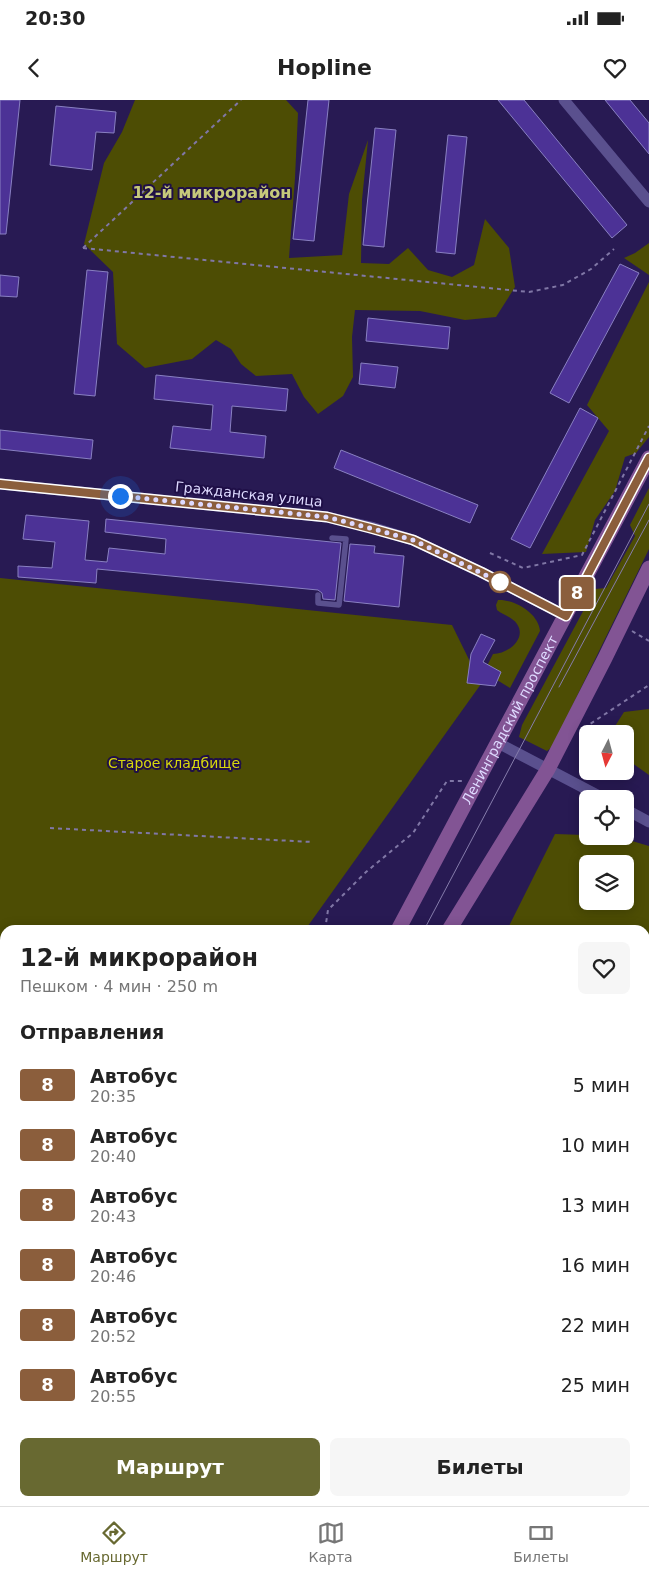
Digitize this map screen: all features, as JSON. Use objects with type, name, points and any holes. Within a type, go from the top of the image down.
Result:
[{"type":"main road","name":"Ленинградский проспект","points":[[401,925],[649,458]]},
{"type":"main road","points":[[452,925],[548,769],[649,568]]},
{"type":"street","points":[[564,100],[649,202]]},
{"type":"street","name":"Гражданская улица","points":[[0,484],[320,517],[362,525],[413,540],[481,572],[566,616]]},
{"type":"street","points":[[498,744],[588,790]]},
{"type":"street","points":[[634,814],[649,822]]},
{"type":"lane","points":[[318,595],[318,603],[339,605],[346,539],[332,538]]},
{"type":"path","points":[[241,100],[175,164],[83,248],[529,292],[562,285],[591,269],[614,250]]},
{"type":"path","points":[[490,553],[523,568],[582,555],[649,426]]},
{"type":"path","points":[[627,628],[649,641]]},
{"type":"path","points":[[578,732],[649,685]]},
{"type":"path","points":[[326,925],[328,910],[366,872],[413,833],[447,781]]},
{"type":"path","points":[[50,828],[312,842]]},
{"type":"green space","points":[[135,100],[286,100],[298,113],[289,258],[342,255],[349,194],[368,140],[362,200],[361,263],[389,264],[408,248],[428,270],[452,277],[474,265],[485,219],[509,248],[515,287],[496,317],[465,320],[420,311],[355,310],[352,337],[353,377],[343,396],[318,414],[304,397],[292,374],[256,376],[241,364],[231,349],[216,340],[192,359],[145,368],[117,344],[113,272],[84,244],[104,163],[122,132]]},
{"type":"green space","points":[[649,243],[649,275],[624,258]]},
{"type":"green space","points":[[649,282],[649,437],[636,453],[625,457],[615,491],[595,520],[586,552],[542,554],[609,431],[587,405]]},
{"type":"green space","points":[[649,488],[649,549],[552,747],[547,751],[519,737],[522,725],[595,589],[606,588],[635,536],[630,525]]},
{"type":"green space","name":"Старое кладбище","points":[[0,578],[452,625],[481,684],[309,925],[0,925]]},
{"type":"green space","points":[[498,600],[512,602],[531,613],[539,625],[540,631],[510,688],[484,672],[493,654],[510,648],[520,635],[517,624],[497,610]]},
{"type":"green space","points":[[649,709],[649,775],[634,764],[634,725],[616,725],[624,712]]},
{"type":"green space","points":[[555,834],[579,835],[579,845],[634,845],[634,842],[649,846],[649,925],[510,925]]},
{"type":"building","points":[[0,100],[20,100],[6,234],[0,234]]},
{"type":"building","points":[[308,100],[329,100],[314,241],[293,239]]},
{"type":"building","points":[[498,100],[524,100],[627,225],[612,238]]},
{"type":"building","points":[[605,100],[630,100],[649,123],[649,154]]},
{"type":"building","points":[[56,106],[116,112],[114,133],[96,132],[92,170],[50,165]]},
{"type":"building","points":[[375,128],[396,130],[384,247],[363,245]]},
{"type":"building","points":[[448,135],[467,137],[455,254],[436,252]]},
{"type":"building","points":[[620,264],[639,273],[569,403],[550,393]]},
{"type":"building","points":[[87,270],[108,272],[95,396],[74,394]]},
{"type":"building","points":[[0,275],[19,277],[17,297],[0,296]]},
{"type":"building","points":[[368,318],[450,327],[448,349],[366,341]]},
{"type":"building","points":[[361,363],[398,367],[395,388],[359,384]]},
{"type":"building","points":[[156,375],[288,389],[286,411],[232,406],[230,432],[266,436],[264,458],[170,448],[173,426],[211,430],[213,405],[154,399]]},
{"type":"building","points":[[580,408],[598,418],[530,548],[511,539]]},
{"type":"building","points":[[0,430],[93,440],[91,459],[0,449]]},
{"type":"building","points":[[341,450],[478,505],[470,523],[334,468]]},
{"type":"building","points":[[26,515],[89,521],[85,560],[107,562],[109,548],[165,554],[166,539],[105,532],[106,519],[341,543],[335,600],[323,599],[322,593],[318,590],[97,569],[96,583],[18,577],[18,566],[52,568],[55,542],[23,539]]},
{"type":"building","points":[[350,544],[375,546],[374,553],[404,556],[399,607],[344,601]]},
{"type":"building","points":[[481,634],[495,640],[483,662],[501,672],[495,686],[467,683],[471,654]]},
{"type":"tram line","points":[[427,925],[649,504]]},
{"type":"tram line","points":[[559,687],[649,520]]},
{"type":"bus line","name":"8","points":[[0,484],[327,517],[413,540],[481,572],[566,616],[649,458]]},
{"type":"district","name":"12-й микрорайон","points":[[212,192]]},
{"type":"route","points":[[120,496],[327,517],[413,540],[500,582]]}]
